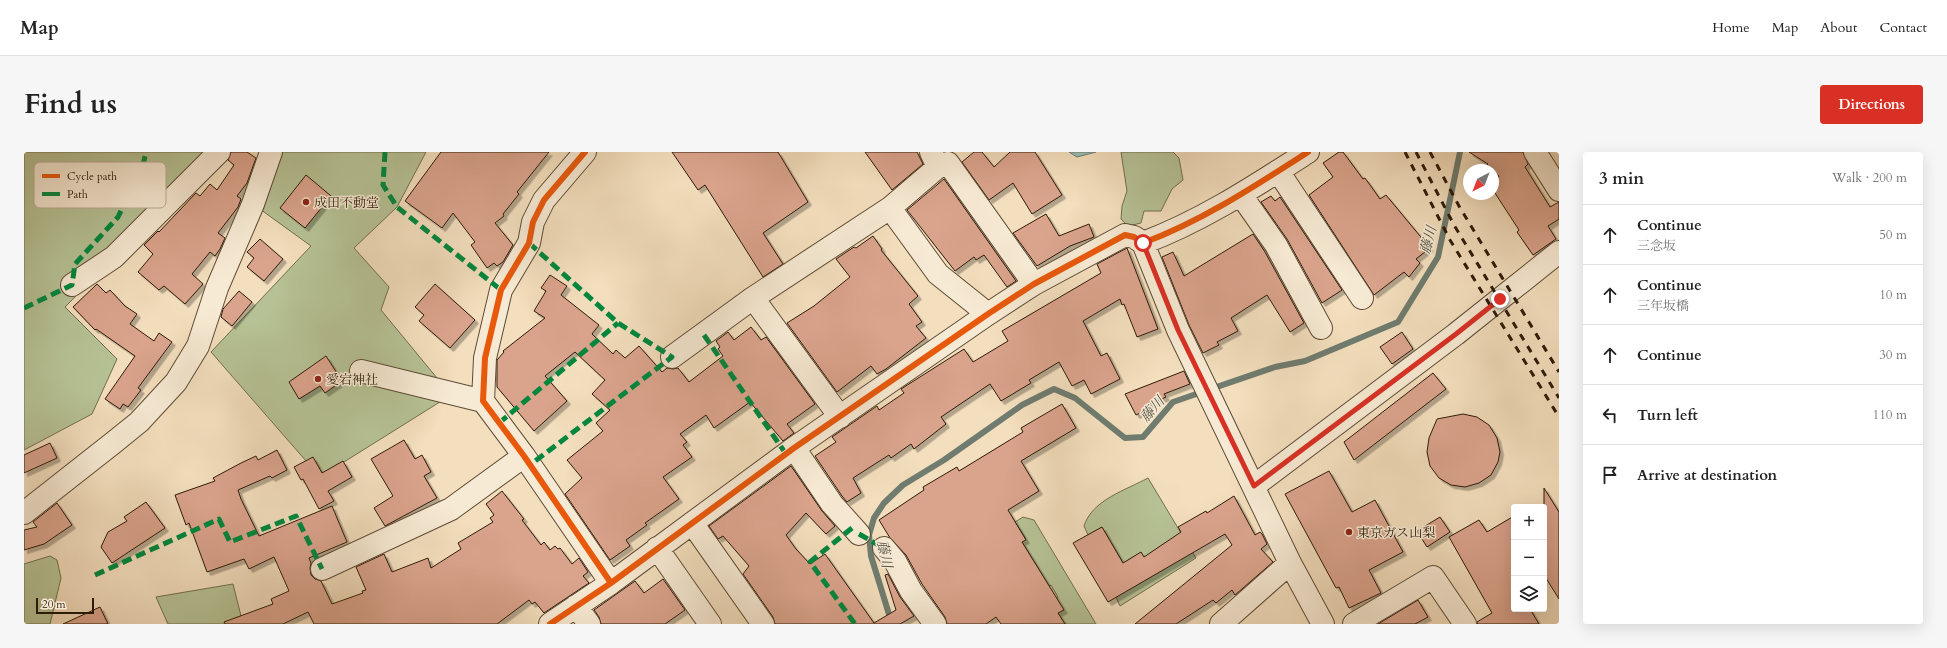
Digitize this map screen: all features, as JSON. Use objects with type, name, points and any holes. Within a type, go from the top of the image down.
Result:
[{"type":"street","points":[[166,205],[219,152]]},
{"type":"street","points":[[24,513],[34,507],[114,444],[139,422],[176,382],[198,346],[217,288],[253,204],[271,152]]},
{"type":"street","points":[[585,152],[544,200],[533,222],[528,243],[501,290],[485,358],[483,401],[524,456],[611,583]]},
{"type":"street","points":[[1143,243],[1173,232],[1240,195],[1308,152]]},
{"type":"street","points":[[1535,152],[1559,190]]},
{"type":"street","points":[[672,357],[753,298],[890,208],[934,159],[948,162],[1034,284]]},
{"type":"street","points":[[1278,171],[1362,298]]},
{"type":"street","points":[[1240,195],[1276,245],[1320,328]]},
{"type":"street","points":[[72,285],[114,257],[163,208]]},
{"type":"street","points":[[890,208],[938,274],[988,314]]},
{"type":"street","points":[[550,624],[611,583],[794,448],[988,314],[1034,284],[1125,235],[1134,237],[1143,243],[1178,330],[1290,563],[1323,624]]},
{"type":"street","points":[[1254,486],[1456,334],[1559,252]]},
{"type":"street","points":[[753,298],[840,417]]},
{"type":"street","points":[[361,371],[483,401]]},
{"type":"street","points":[[794,448],[832,504],[859,534]]},
{"type":"street","points":[[322,569],[451,509],[524,456]]},
{"type":"street","points":[[692,523],[764,624]]},
{"type":"street","points":[[657,548],[710,624]]},
{"type":"street","points":[[884,548],[895,561],[912,591],[935,624]]},
{"type":"street","points":[[1221,624],[1290,563]]},
{"type":"street","points":[[1354,624],[1433,577],[1465,624]]},
{"type":"street","points":[[576,606],[589,624]]},
{"type":"green space","points":[[24,152],[219,152],[166,205],[166,162],[34,162],[34,208],[163,208],[65,307],[117,359],[92,414],[24,450]]},
{"type":"green space","points":[[271,152],[426,152],[397,207],[354,248],[389,287],[381,310],[451,395],[320,477],[211,352],[311,246],[253,204]]},
{"type":"green space","points":[[1121,152],[1173,152],[1179,158],[1183,180],[1172,189],[1161,211],[1144,211],[1141,223],[1128,226],[1121,219],[1122,206],[1127,191]]},
{"type":"green space","points":[[1148,478],[1196,558],[1120,606],[1116,597],[1141,553],[1123,563],[1102,527],[1088,535],[1084,526],[1094,509],[1102,503]]},
{"type":"green space","points":[[1023,517],[1034,520],[1096,624],[1065,624],[1058,613],[1063,610],[1056,598],[1058,597],[1051,585],[1049,586],[1022,542],[1026,539],[1015,522]]},
{"type":"green space","points":[[50,556],[57,560],[61,578],[50,624],[24,624],[24,564]]},
{"type":"green space","points":[[233,584],[243,624],[168,624],[156,597]]},
{"type":"water","points":[[1069,152],[1096,152],[1077,157]]},
{"type":"building","points":[[231,152],[247,152],[256,158],[247,183],[237,196],[241,199],[238,207],[218,233],[225,238],[220,249],[215,256],[210,252],[192,274],[203,284],[185,304],[164,286],[159,290],[138,272],[153,254],[144,245],[158,231],[159,232],[196,193],[200,196],[210,184],[217,190],[234,165],[228,160]]},
{"type":"building","points":[[441,152],[549,152],[517,192],[519,194],[503,214],[504,216],[495,223],[513,245],[503,262],[497,266],[494,263],[487,268],[471,245],[475,242],[453,213],[442,228],[405,201]]},
{"type":"building","points":[[672,152],[778,152],[808,202],[763,233],[783,264],[763,277],[705,185],[698,190]]},
{"type":"building","points":[[865,152],[917,152],[923,164],[892,190]]},
{"type":"building","points":[[974,152],[982,152],[994,167],[1010,152],[1035,152],[1062,195],[1032,214],[1013,183],[989,200],[962,162]]},
{"type":"building","points":[[1339,152],[1343,152],[1363,179],[1365,178],[1380,199],[1386,195],[1430,248],[1416,259],[1420,263],[1409,277],[1404,272],[1374,295],[1309,195],[1333,177],[1323,163]]},
{"type":"building","points":[[1469,152],[1523,152],[1528,164],[1525,167],[1550,207],[1559,202],[1559,219],[1548,226],[1556,239],[1533,255],[1517,232],[1519,230],[1499,199],[1499,164],[1488,164]]},
{"type":"building","name":"成田不動堂","points":[[306,175],[331,196],[305,228],[280,208]]},
{"type":"building","points":[[944,179],[1016,281],[1007,287],[984,255],[976,260],[974,257],[955,271],[907,210]]},
{"type":"building","points":[[1271,196],[1275,201],[1280,197],[1342,290],[1322,303],[1287,239],[1261,202]]},
{"type":"building","points":[[1046,214],[1059,236],[1089,224],[1094,237],[1070,246],[1037,266],[1013,233]]},
{"type":"building","points":[[1253,234],[1265,252],[1304,323],[1290,332],[1267,295],[1231,318],[1238,331],[1217,342],[1219,345],[1203,353],[1189,325],[1162,257],[1173,252],[1184,276]]},
{"type":"building","points":[[873,236],[882,249],[881,250],[918,296],[909,304],[922,322],[916,326],[926,338],[886,369],[877,374],[871,366],[837,392],[787,323],[814,306],[850,277],[836,259],[854,247],[856,248]]},
{"type":"building","points":[[260,239],[283,259],[264,281],[247,267],[254,258],[247,252]]},
{"type":"building","points":[[1127,248],[1158,329],[1137,337],[1124,304],[1122,305],[1120,299],[1083,321],[1101,356],[1107,353],[1120,379],[1091,394],[1084,380],[1072,386],[1059,362],[1029,380],[1031,383],[1001,401],[990,384],[941,417],[946,424],[914,449],[911,444],[891,458],[889,455],[853,478],[861,493],[847,502],[815,456],[836,442],[832,437],[877,406],[879,410],[904,393],[901,389],[964,349],[973,362],[1008,341],[1002,331],[1101,273],[1097,264]]},
{"type":"building","points":[[550,275],[567,286],[561,295],[599,325],[592,334],[613,354],[616,350],[625,358],[639,346],[662,372],[667,368],[678,368],[689,382],[723,356],[718,349],[720,347],[716,341],[728,332],[734,340],[751,327],[761,340],[766,337],[815,404],[787,424],[794,433],[783,441],[750,402],[714,428],[706,415],[680,434],[687,442],[683,445],[692,457],[663,477],[679,499],[645,523],[647,525],[626,540],[630,546],[610,560],[565,494],[582,478],[567,460],[603,431],[596,423],[610,410],[592,394],[605,380],[575,352],[545,376],[567,401],[534,431],[497,387],[497,360],[504,352],[503,351],[545,318],[534,311],[546,291],[541,288]]},
{"type":"building","points":[[97,284],[106,293],[110,290],[125,306],[137,314],[130,324],[154,341],[159,333],[172,342],[138,388],[141,390],[128,407],[123,404],[120,409],[105,399],[135,356],[96,329],[95,330],[73,307]]},
{"type":"building","points":[[435,284],[475,320],[450,348],[419,321],[424,315],[415,307]]},
{"type":"building","points":[[239,291],[252,302],[232,326],[221,317],[223,309]]},
{"type":"building","points":[[1402,332],[1413,349],[1392,364],[1380,347]]},
{"type":"building","name":"愛宕神社","points":[[326,356],[342,381],[325,393],[320,386],[299,399],[289,382]]},
{"type":"building","points":[[1184,371],[1190,384],[1164,394],[1166,397],[1148,405],[1150,408],[1136,415],[1125,394]]},
{"type":"building","points":[[1433,373],[1446,389],[1354,460],[1344,442]]},
{"type":"building","points":[[1062,404],[1076,428],[1021,461],[1039,491],[1008,510],[1026,540],[1022,542],[1064,610],[1058,613],[1065,624],[1001,624],[996,617],[986,624],[947,624],[945,617],[922,584],[906,555],[890,538],[879,520],[924,490],[923,487],[957,467],[959,471],[1023,432],[1021,428]]},
{"type":"building","points":[[1463,414],[1477,417],[1489,425],[1497,438],[1500,452],[1498,462],[1491,475],[1479,483],[1465,487],[1451,485],[1439,478],[1430,466],[1427,452],[1429,438],[1437,419]]},
{"type":"building","points":[[404,440],[415,459],[422,455],[431,472],[424,476],[437,498],[385,526],[374,508],[393,496],[371,459]]},
{"type":"building","points":[[50,443],[57,458],[24,473],[24,455]]},
{"type":"building","points":[[277,450],[287,470],[272,478],[270,476],[238,490],[241,499],[259,536],[332,506],[347,542],[309,558],[311,563],[311,575],[315,579],[321,581],[332,604],[363,593],[362,591],[366,590],[356,567],[384,554],[392,572],[428,558],[431,568],[461,549],[458,543],[493,522],[490,518],[494,515],[486,504],[502,491],[524,519],[522,520],[541,545],[544,542],[550,550],[555,546],[558,549],[560,548],[572,564],[579,558],[588,572],[583,576],[589,583],[544,613],[535,602],[532,604],[529,600],[497,624],[314,624],[308,612],[283,624],[225,624],[224,622],[273,604],[271,599],[289,591],[274,557],[249,569],[244,559],[207,572],[189,523],[186,525],[175,495],[215,481],[213,478],[241,463],[256,456],[258,460]]},
{"type":"building","points":[[313,457],[322,473],[343,461],[352,477],[328,491],[334,501],[319,509],[303,479],[301,480],[294,467]]},
{"type":"building","points":[[791,466],[822,511],[835,526],[826,534],[806,513],[786,535],[796,549],[810,564],[825,554],[874,623],[896,610],[885,575],[888,574],[900,597],[914,616],[900,624],[775,624],[773,617],[743,574],[749,566],[723,536],[718,539],[709,526]]},
{"type":"building","name":"東京ガス山梨","points":[[1329,471],[1352,512],[1375,500],[1403,552],[1369,570],[1381,593],[1349,608],[1339,587],[1336,588],[1285,494]]},
{"type":"building","points":[[1544,488],[1559,512],[1559,599],[1547,580],[1547,504],[1544,504]]},
{"type":"building","points":[[1234,496],[1255,535],[1260,532],[1262,534],[1267,544],[1261,549],[1273,562],[1235,595],[1232,590],[1216,603],[1213,600],[1176,624],[1135,624],[1232,545],[1225,534],[1108,602],[1073,543],[1102,527],[1123,563],[1141,552],[1144,557],[1181,532],[1178,527],[1206,511],[1207,513]]},
{"type":"building","points":[[146,502],[165,528],[112,563],[101,547],[108,532],[127,521],[124,517]]},
{"type":"building","points":[[57,503],[72,525],[44,544],[24,550],[24,530],[37,527],[33,522]]},
{"type":"building","points":[[1440,517],[1450,532],[1427,547],[1417,531]]},
{"type":"building","points":[[1511,518],[1511,612],[1532,612],[1539,624],[1477,624],[1477,622],[1492,613],[1449,537],[1479,520],[1487,532]]},
{"type":"building","points":[[663,579],[685,610],[665,624],[601,624],[599,617],[594,610],[635,581],[644,593]]},
{"type":"building","points":[[1418,600],[1428,617],[1415,624],[1378,624]]},
{"type":"building","points":[[100,607],[108,624],[63,624]]},
{"type":"waterway","name":"藤川","points":[[892,624],[871,556],[869,535],[874,518],[884,503],[903,485],[944,460],[1022,405],[1054,389],[1075,398],[1125,438],[1143,437],[1173,402],[1275,367],[1305,361],[1398,322],[1438,257],[1460,152]]},
{"type":"railway","points":[[1405,152],[1450,240],[1559,417]]},
{"type":"railway","points":[[1416,152],[1454,225],[1559,398]]},
{"type":"railway","points":[[1430,152],[1459,206],[1559,372]]},
{"type":"marked path","points":[[144,162],[146,152]]},
{"type":"marked path","points":[[385,152],[383,185],[397,207],[501,290]]},
{"type":"marked path","points":[[24,308],[72,285],[75,264],[118,217],[122,208]]},
{"type":"marked path","points":[[529,243],[618,323],[672,357],[530,465]]},
{"type":"marked path","points":[[499,423],[618,323]]},
{"type":"marked path","points":[[704,335],[786,454]]},
{"type":"marked path","points":[[95,575],[219,519],[230,542],[296,516],[322,569]]},
{"type":"marked path","points":[[852,528],[810,562],[855,624]]},
{"type":"marked path","points":[[859,534],[884,548]]},
{"type":"cycle path","points":[[585,152],[544,200],[533,222],[529,243],[501,290],[485,358],[483,401],[524,456],[611,583]]},
{"type":"cycle path","points":[[550,624],[611,583],[794,448],[1034,284],[1125,235],[1134,237],[1143,243],[1207,214],[1308,152]]},
{"type":"place","name":"成田不動堂","points":[[306,202]]},
{"type":"place","name":"愛宕神社","points":[[318,379]]},
{"type":"place","name":"東京ガス山梨","points":[[1349,532]]},
{"type":"route","points":[[1143,243],[1178,330],[1254,486],[1456,334],[1500,299]]}]
